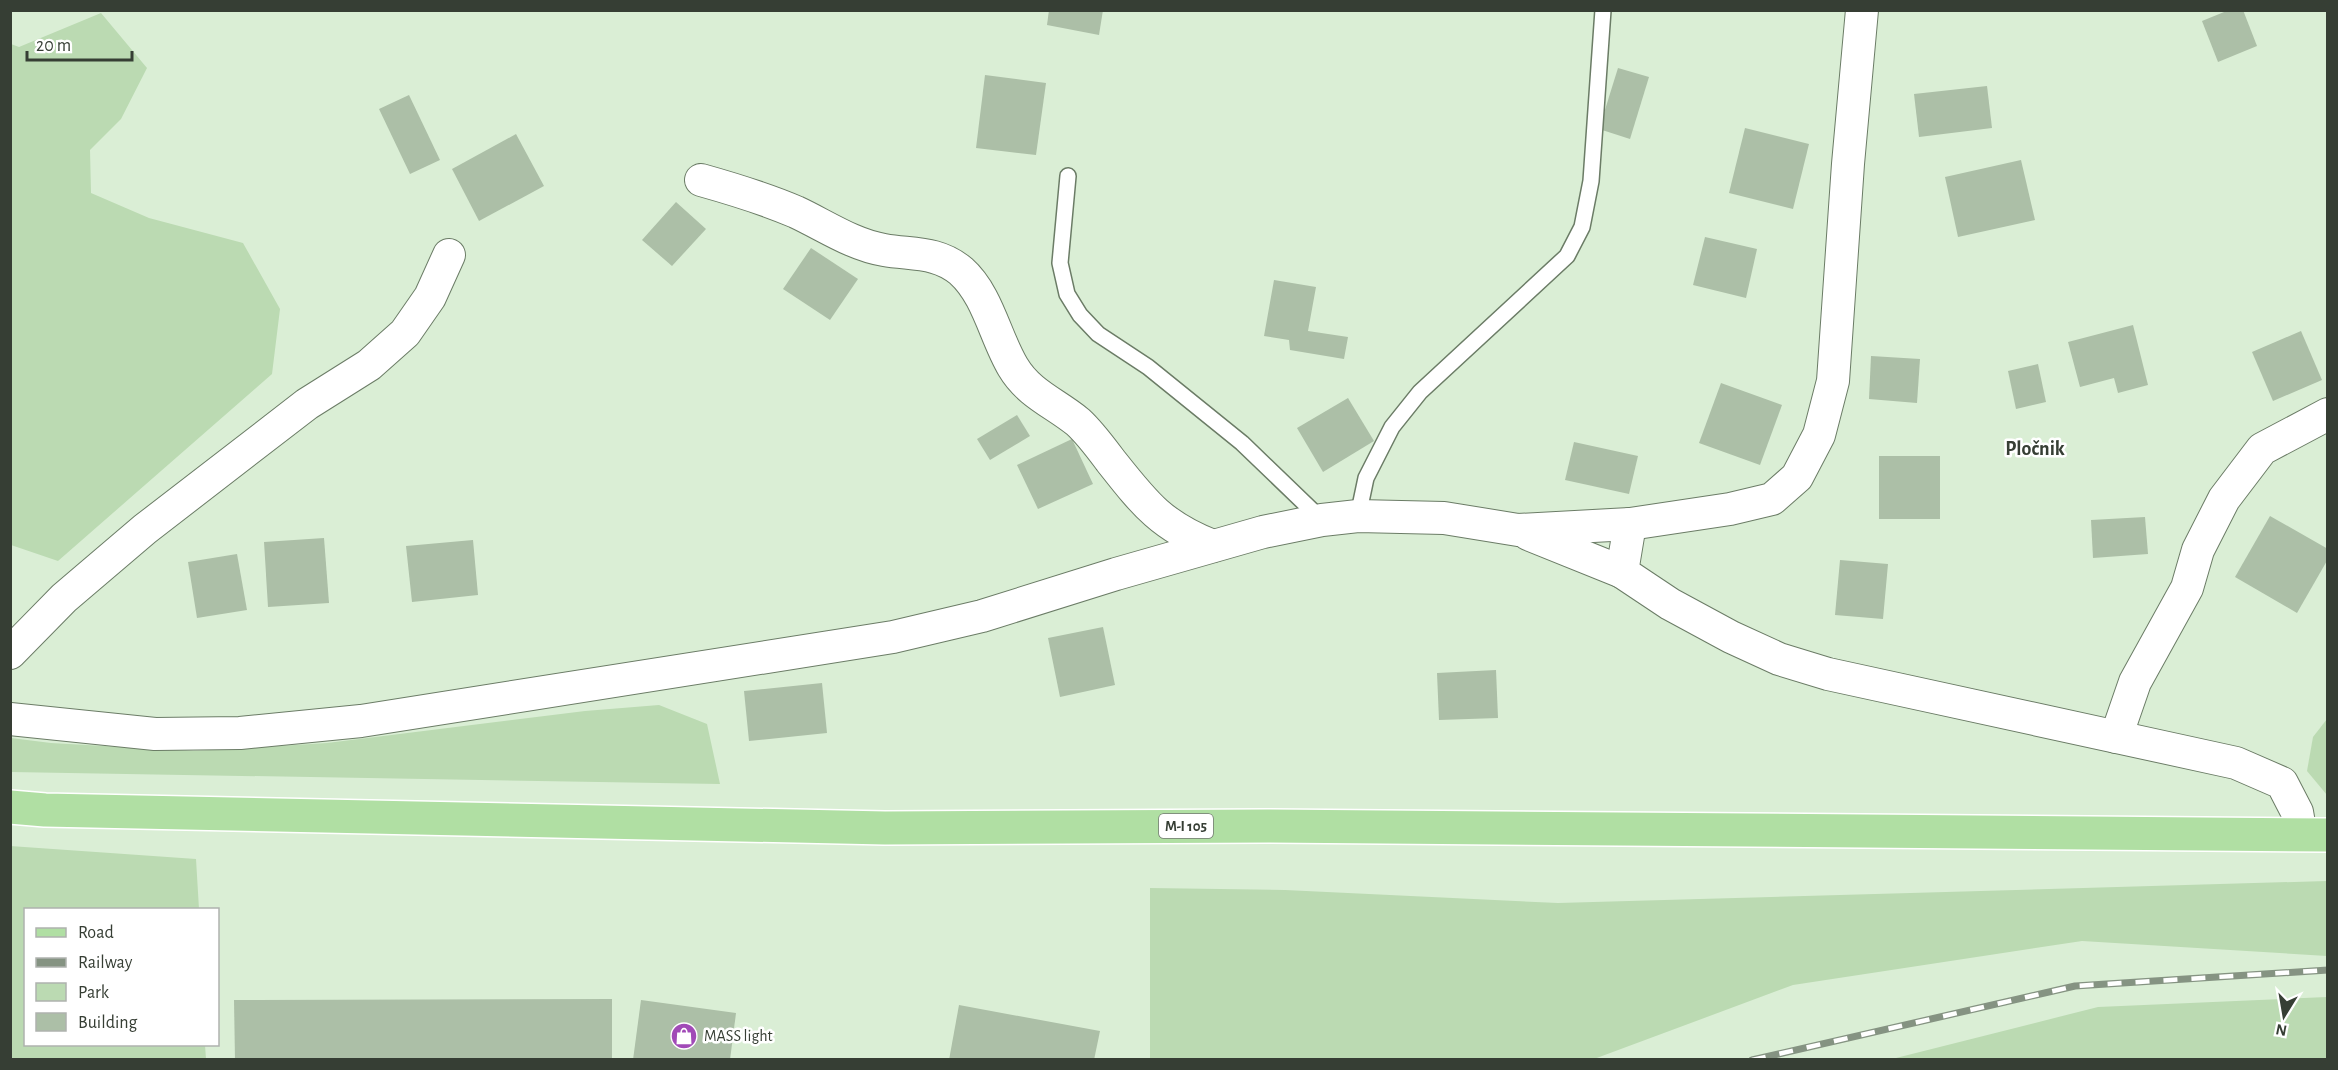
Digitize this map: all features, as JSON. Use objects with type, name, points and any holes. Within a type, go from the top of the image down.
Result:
[{"type":"main road","name":"M-I 105","points":[[10,807],[81,811],[885,828],[1280,826],[2314,835]]},
{"type":"street","points":[[1518,531],[1630,524],[1730,509],[1772,499],[1797,477],[1819,435],[1833,381],[1848,164],[1862,10]]},
{"type":"street","points":[[701,180],[737,190],[794,212],[856,242],[884,250],[924,254],[946,261],[962,273],[979,296],[1012,366],[1028,388],[1079,423],[1136,493],[1160,518],[1186,536],[1213,546]]},
{"type":"street","points":[[10,653],[64,598],[145,529],[308,404],[369,365],[405,333],[430,297],[449,255]]},
{"type":"street","points":[[2116,737],[2135,682],[2187,588],[2198,550],[2224,499],[2262,449],[2328,414]]},
{"type":"street","points":[[10,719],[155,734],[240,733],[361,721],[893,637],[982,616],[1263,532],[1322,520],[1358,516],[1444,518],[1518,531],[1622,572],[1670,604],[1731,638],[1779,659],[1827,674],[2236,762],[2282,783],[2297,813],[2314,835]]},
{"type":"street","points":[[1622,572],[1630,524]]},
{"type":"lane","points":[[1358,516],[1366,478],[1392,427],[1420,392],[1567,256],[1582,227],[1591,181],[1603,10]]},
{"type":"lane","points":[[1068,176],[1060,263],[1067,294],[1080,315],[1098,334],[1148,367],[1242,443],[1322,520]]},
{"type":"green space","points":[[101,13],[147,68],[121,119],[90,150],[91,193],[149,218],[243,243],[280,309],[272,374],[58,561],[11,545],[11,44],[19,47]]},
{"type":"green space","points":[[659,705],[707,724],[720,784],[11,772],[11,738],[51,743],[194,751],[327,743],[585,711]]},
{"type":"green space","points":[[2327,719],[2327,795],[2307,771],[2313,737]]},
{"type":"green space","points":[[10,846],[196,859],[199,908],[24,908],[24,1046],[205,1046],[206,1059],[11,1059]]},
{"type":"green space","points":[[2327,881],[2327,956],[2082,941],[1793,985],[1594,1059],[1150,1059],[1150,888],[1285,890],[1558,903]]},
{"type":"green space","points":[[2327,997],[2327,1059],[1892,1059],[2098,1007]]},
{"type":"building","points":[[1049,10],[1103,10],[1099,35],[1047,25]]},
{"type":"building","points":[[2229,10],[2243,10],[2257,46],[2218,62],[2202,21]]},
{"type":"building","points":[[1618,68],[1649,77],[1630,139],[1599,129]]},
{"type":"building","points":[[985,75],[1046,83],[1036,155],[976,148]]},
{"type":"building","points":[[1987,86],[1992,128],[1919,137],[1914,94]]},
{"type":"building","points":[[409,95],[440,160],[410,174],[379,109]]},
{"type":"building","points":[[1745,128],[1809,144],[1793,209],[1729,193]]},
{"type":"building","points":[[516,134],[544,186],[479,221],[452,169]]},
{"type":"building","points":[[2021,160],[2035,220],[1958,237],[1945,177]]},
{"type":"building","points":[[676,202],[706,229],[672,266],[642,240]]},
{"type":"building","points":[[1705,237],[1757,249],[1746,298],[1693,285]]},
{"type":"building","points":[[811,248],[858,279],[830,320],[783,289]]},
{"type":"building","points":[[1274,280],[1316,287],[1308,331],[1348,337],[1344,359],[1290,350],[1289,340],[1264,336]]},
{"type":"building","points":[[2133,325],[2148,385],[2118,393],[2114,378],[2080,387],[2068,342]]},
{"type":"building","points":[[2301,331],[2322,380],[2273,401],[2252,352]]},
{"type":"building","points":[[1871,356],[1920,359],[1917,403],[1869,399]]},
{"type":"building","points":[[2038,364],[2046,402],[2016,409],[2008,371]]},
{"type":"building","points":[[1721,383],[1782,405],[1760,465],[1699,443]]},
{"type":"building","points":[[1348,398],[1374,441],[1323,472],[1297,428]]},
{"type":"building","points":[[1017,415],[1030,436],[990,460],[977,439]]},
{"type":"building","points":[[1072,439],[1093,484],[1038,509],[1017,465]]},
{"type":"building","points":[[1574,442],[1638,456],[1629,494],[1565,480]]},
{"type":"building","points":[[1879,456],[1940,456],[1940,519],[1879,519]]},
{"type":"building","points":[[2270,516],[2328,549],[2328,559],[2297,613],[2235,577]]},
{"type":"building","points":[[2145,517],[2148,554],[2093,558],[2091,520]]},
{"type":"building","points":[[324,538],[329,603],[268,607],[264,542]]},
{"type":"building","points":[[473,540],[478,595],[412,602],[406,546]]},
{"type":"building","points":[[237,554],[247,610],[197,618],[188,562]]},
{"type":"building","points":[[1840,560],[1888,564],[1883,619],[1835,615]]},
{"type":"building","points":[[1103,627],[1115,685],[1060,697],[1048,638]]},
{"type":"building","points":[[1496,670],[1498,718],[1439,720],[1437,673]]},
{"type":"building","points":[[822,683],[827,733],[749,741],[744,691]]},
{"type":"building","points":[[612,999],[612,1060],[235,1060],[234,1000]]},
{"type":"building","name":"MASS light","points":[[641,1000],[736,1013],[730,1060],[633,1060]]},
{"type":"building","points":[[959,1005],[1100,1031],[1094,1060],[949,1060]]},
{"type":"railway","points":[[1752,1060],[2075,986],[2328,970]]},
{"type":"place","name":"MASS light","points":[[684,1036]]},
{"type":"district","name":"Pločnik","points":[[2035,449]]}]
